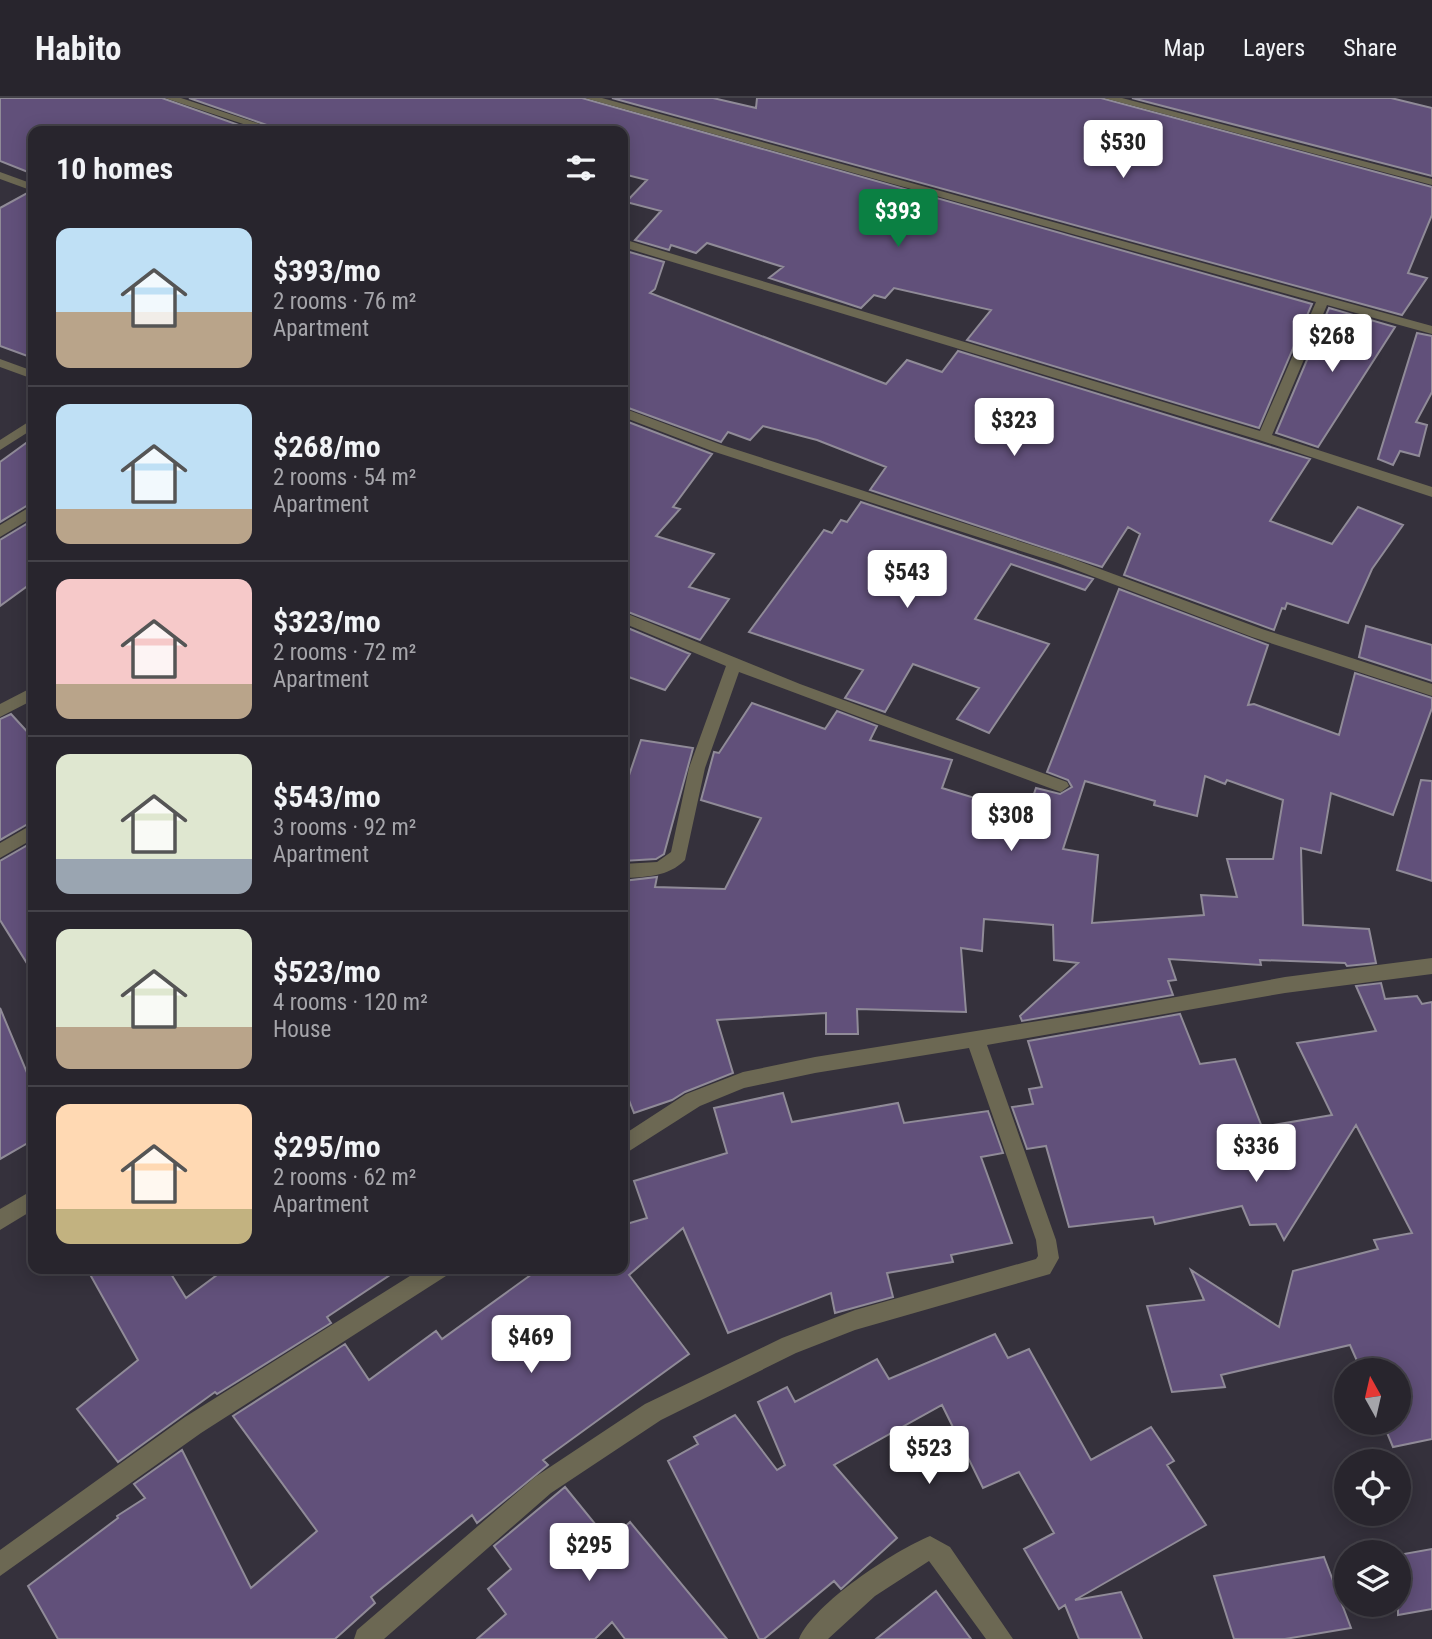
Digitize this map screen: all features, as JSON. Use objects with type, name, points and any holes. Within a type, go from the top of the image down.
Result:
[{"type":"street","points":[[170,98],[259,126]]},
{"type":"street","points":[[590,98],[823,160],[1322,302],[1432,330]]},
{"type":"street","points":[[1109,98],[1432,182]]},
{"type":"street","points":[[0,175],[28,186]]},
{"type":"street","points":[[628,245],[1264,437],[1432,492]]},
{"type":"street","points":[[1264,437],[1322,302]]},
{"type":"street","points":[[0,363],[28,373]]},
{"type":"street","points":[[628,414],[717,448],[1059,559],[1257,633],[1432,690]]},
{"type":"street","points":[[0,446],[28,426]]},
{"type":"street","points":[[0,532],[28,513]]},
{"type":"street","points":[[628,619],[734,664],[1060,786]]},
{"type":"street","points":[[628,871],[662,869],[678,855],[697,768],[734,664]]},
{"type":"street","points":[[0,710],[28,696]]},
{"type":"street","points":[[0,851],[28,834]]},
{"type":"street","points":[[628,1143],[693,1100],[743,1080],[815,1065],[1284,985],[1432,965]]},
{"type":"street","points":[[366,1639],[543,1485],[653,1412],[790,1345],[855,1320],[950,1291],[1043,1267],[1049,1258],[1046,1240],[975,1039]]},
{"type":"street","points":[[0,1220],[28,1202]]},
{"type":"street","points":[[0,1564],[192,1425],[431,1274]]},
{"type":"street","points":[[811,1639],[838,1611],[914,1555],[930,1548],[942,1555],[1001,1639]]},
{"type":"building","points":[[0,98],[162,98],[242,126],[28,126],[28,172],[0,161]]},
{"type":"building","points":[[189,98],[582,98],[1312,304],[1259,428],[967,340],[991,310],[894,288],[885,298],[874,295],[861,308],[769,278],[783,267],[707,243],[696,253],[671,245],[669,250],[635,240],[661,211],[628,203],[647,180],[628,175],[628,126],[270,126]]},
{"type":"building","points":[[612,98],[713,98],[756,108],[757,98],[1101,98],[1432,187],[1432,215],[1408,273],[1427,278],[1402,315]]},
{"type":"building","points":[[1132,98],[1391,98],[1432,108],[1432,176]]},
{"type":"building","points":[[28,193],[28,356],[0,346],[0,208]]},
{"type":"building","points":[[628,252],[664,262],[655,289],[650,293],[886,384],[907,360],[942,372],[958,351],[1310,459],[1270,521],[1332,544],[1358,507],[1403,525],[1372,569],[1348,623],[1287,603],[1285,609],[1282,608],[1274,630],[1124,575],[1140,534],[1128,527],[1102,567],[870,490],[886,467],[817,440],[763,426],[750,440],[728,432],[721,442],[628,408]]},
{"type":"building","points":[[1329,308],[1395,327],[1318,447],[1276,433]]},
{"type":"building","points":[[1417,333],[1432,336],[1432,392],[1416,422],[1427,425],[1419,456],[1400,451],[1393,465],[1378,459]]},
{"type":"building","points":[[628,422],[712,454],[673,507],[680,509],[656,536],[714,554],[689,587],[729,599],[700,640],[628,612]]},
{"type":"building","points":[[28,442],[28,505],[0,522],[0,462]]},
{"type":"building","points":[[861,502],[1093,579],[1085,590],[1011,564],[975,619],[1049,644],[989,733],[957,719],[979,688],[913,664],[885,712],[845,698],[863,670],[749,632],[824,530],[832,533],[841,520],[847,522]]},
{"type":"building","points":[[28,523],[28,586],[0,606],[0,540]]},
{"type":"building","points":[[1119,589],[1268,645],[1248,705],[1254,704],[1339,735],[1355,673],[1432,698],[1432,708],[1393,815],[1331,793],[1321,853],[1301,848],[1303,925],[1369,929],[1376,963],[1347,966],[1345,963],[1260,960],[1261,965],[1169,959],[1176,980],[1168,981],[1173,995],[1022,1021],[1020,1016],[1078,963],[1054,960],[1053,925],[984,919],[982,951],[961,948],[966,1012],[857,1009],[858,1034],[826,1034],[826,1013],[717,1020],[733,1073],[672,1100],[634,1113],[628,1098],[628,880],[657,877],[655,887],[725,889],[761,818],[701,800],[714,752],[719,753],[752,703],[825,729],[837,711],[877,726],[870,740],[952,760],[942,788],[1027,814],[1036,788],[1060,794],[1072,787],[1068,780],[1047,772]],"holes":[[[1205,776],[1225,784],[1227,780],[1283,800],[1273,859],[1227,859],[1237,897],[1201,895],[1204,915],[1092,923],[1098,855],[1063,849],[1085,781],[1155,801],[1154,805],[1197,816]]]},
{"type":"building","points":[[1366,626],[1432,645],[1432,681],[1359,657]]},
{"type":"building","points":[[628,628],[690,654],[665,690],[628,677]]},
{"type":"building","points":[[11,714],[28,733],[28,824],[0,840],[0,719]]},
{"type":"building","points":[[641,740],[693,748],[664,854],[656,859],[628,861],[628,778]]},
{"type":"building","points":[[1421,780],[1432,781],[1432,881],[1397,870]]},
{"type":"building","points":[[28,845],[28,965],[0,920],[0,861]]},
{"type":"building","points":[[1381,983],[1385,999],[1417,996],[1422,1004],[1432,1002],[1432,1439],[1393,1447],[1388,1435],[1411,1435],[1411,1358],[1356,1358],[1350,1345],[1221,1375],[1225,1387],[1172,1392],[1147,1306],[1204,1300],[1191,1270],[1279,1327],[1293,1271],[1378,1249],[1374,1240],[1412,1233],[1356,1125],[1284,1240],[1276,1224],[1250,1225],[1242,1206],[1155,1224],[1153,1217],[1069,1227],[1046,1146],[1027,1149],[1012,1107],[1033,1104],[1029,1089],[1042,1087],[1028,1041],[1180,1014],[1200,1064],[1235,1059],[1262,1127],[1332,1115],[1297,1043],[1376,1031],[1356,986]]},
{"type":"building","points":[[0,1008],[28,1075],[28,1143],[0,1159]]},
{"type":"building","points":[[783,1093],[792,1122],[898,1103],[904,1123],[988,1111],[1003,1153],[981,1157],[1012,1243],[951,1255],[953,1262],[887,1273],[893,1297],[835,1313],[831,1293],[728,1333],[683,1228],[629,1275],[689,1354],[543,1460],[548,1465],[477,1523],[472,1515],[371,1597],[375,1603],[335,1639],[58,1639],[28,1586],[118,1518],[117,1516],[145,1498],[134,1484],[182,1450],[251,1588],[317,1531],[233,1416],[345,1344],[369,1380],[436,1331],[442,1339],[532,1274],[628,1274],[628,1224],[647,1218],[634,1181],[727,1153],[714,1108]]},
{"type":"building","points":[[90,1274],[171,1274],[186,1298],[218,1274],[392,1274],[327,1317],[331,1323],[217,1394],[215,1392],[118,1462],[77,1409],[138,1360]]},
{"type":"building","points":[[995,1334],[1008,1358],[1029,1349],[1091,1460],[1151,1427],[1174,1461],[1167,1465],[1206,1525],[1075,1600],[1121,1592],[1142,1639],[1079,1639],[1065,1605],[1059,1609],[1024,1549],[1054,1533],[1019,1472],[983,1488],[942,1405],[834,1465],[897,1538],[841,1589],[834,1581],[764,1639],[759,1639],[668,1461],[698,1444],[694,1437],[735,1415],[777,1470],[785,1465],[758,1402],[787,1387],[795,1402],[877,1359],[889,1379]]},
{"type":"building","points":[[565,1487],[609,1541],[630,1522],[727,1639],[625,1639],[612,1622],[595,1639],[477,1639],[506,1614],[488,1589],[511,1569],[494,1546]]},
{"type":"building","points":[[1432,1549],[1432,1609],[1411,1613],[1411,1553]]},
{"type":"building","points":[[1324,1557],[1334,1583],[1334,1617],[1347,1617],[1351,1628],[1285,1639],[1234,1639],[1214,1576]]},
{"type":"building","points":[[936,1591],[971,1639],[876,1639]]}]
